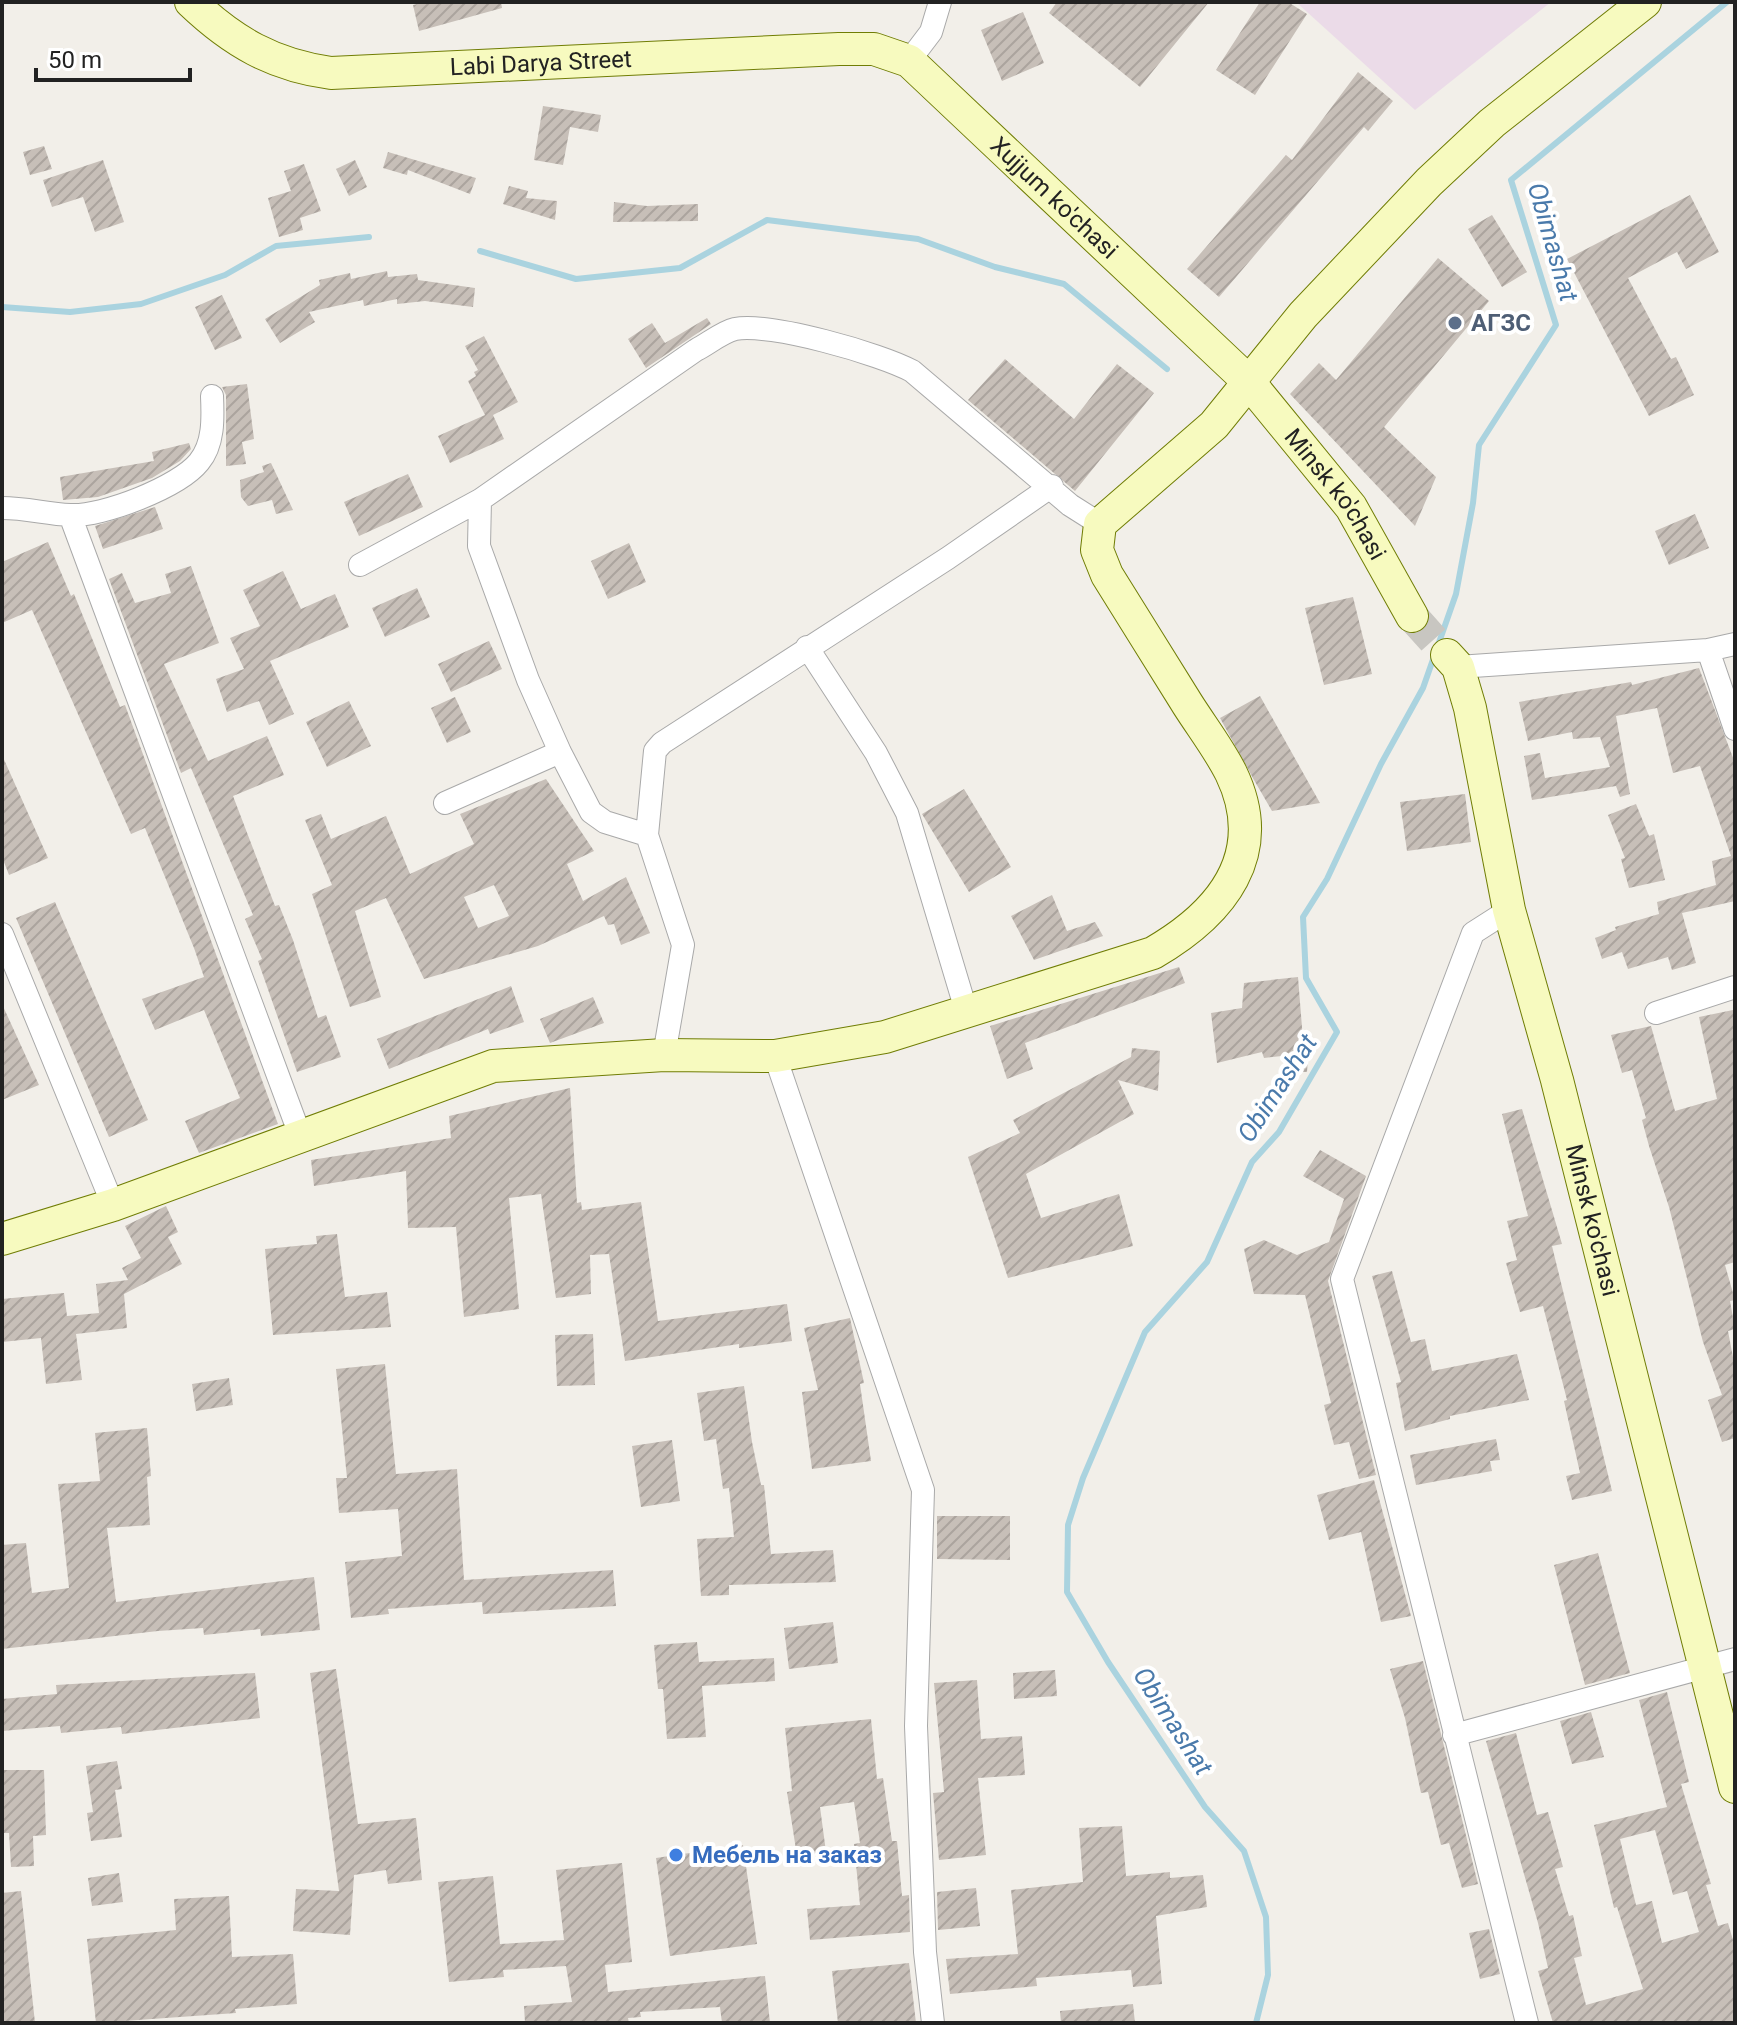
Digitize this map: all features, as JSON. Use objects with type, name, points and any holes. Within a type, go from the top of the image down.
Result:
[{"type":"street","name":"Labi Darya Street","points":[[191,2],[221,31],[255,52],[291,65],[331,73],[839,49],[874,49],[909,61]]},
{"type":"street","points":[[909,61],[931,32],[940,2]]},
{"type":"street","points":[[2,1239],[113,1205],[493,1066],[664,1055],[775,1056],[885,1037],[1153,953],[1208,916],[1230,888],[1243,851],[1243,811],[1231,773],[1107,575],[1097,550],[1100,524],[1214,425],[1341,272],[1429,182],[1492,123],[1645,2]]},
{"type":"street","name":"Xujjum ko'chasi","points":[[909,61],[1248,381]]},
{"type":"street","points":[[360,565],[480,500],[696,350],[734,329],[768,329],[893,361],[912,371],[1052,486],[1070,505],[1100,524]]},
{"type":"street","name":"Minsk ko'chasi","points":[[1248,381],[1351,507],[1412,616]]},
{"type":"street","points":[[2,508],[30,508],[70,515],[95,513],[183,477],[200,461],[208,445],[213,420],[212,396]]},
{"type":"street","points":[[664,1055],[683,945],[647,835],[655,751],[662,743],[948,558],[1052,486]]},
{"type":"street","points":[[480,500],[479,546],[528,680],[560,752],[591,812],[613,825],[647,835]]},
{"type":"street","points":[[70,515],[300,1135]]},
{"type":"street","points":[[1452,661],[1708,650],[1735,644]]},
{"type":"street","points":[[807,647],[876,753],[907,813],[966,1010]]},
{"type":"street","points":[[1708,650],[1735,729]]},
{"type":"street","name":"Minsk ko'chasi","points":[[1452,661],[1470,708],[1509,910],[1557,1080],[1735,1787]]},
{"type":"street","points":[[445,803],[560,752]]},
{"type":"street","points":[[1509,910],[1473,933],[1342,1279],[1527,2023]]},
{"type":"street","points":[[2,934],[113,1205]]},
{"type":"street","points":[[1656,1013],[1735,987]]},
{"type":"street","points":[[775,1056],[923,1490],[916,1726],[925,1952],[933,2023]]},
{"type":"street","points":[[1454,1735],[1735,1659]]},
{"type":"shaded area","points":[[1296,2],[1551,2],[1415,110]]},
{"type":"building","points":[[426,2],[501,2],[502,8],[419,31],[413,5]]},
{"type":"building","points":[[1057,2],[1209,2],[1140,87],[1049,13]]},
{"type":"building","points":[[1260,2],[1288,2],[1307,14],[1255,95],[1216,70]]},
{"type":"building","points":[[1023,12],[1044,63],[1002,81],[981,30]]},
{"type":"building","points":[[1358,72],[1393,101],[1368,131],[1364,127],[1219,297],[1187,269],[1286,155],[1292,160]]},
{"type":"building","points":[[543,106],[601,115],[598,132],[570,127],[563,165],[534,160]]},
{"type":"building","points":[[44,146],[52,169],[30,175],[23,152]]},
{"type":"building","points":[[388,152],[476,178],[470,194],[408,170],[407,175],[383,168]]},
{"type":"building","points":[[103,160],[124,222],[95,232],[83,197],[52,207],[43,180]]},
{"type":"building","points":[[355,160],[367,187],[349,196],[336,169]]},
{"type":"building","points":[[304,164],[321,211],[300,218],[303,230],[279,237],[268,198],[291,191],[284,171]]},
{"type":"building","points":[[509,186],[528,191],[526,198],[557,201],[555,220],[503,204]]},
{"type":"building","points":[[1690,195],[1719,252],[1686,269],[1677,252],[1628,278],[1671,359],[1676,357],[1694,395],[1649,416],[1567,259]]},
{"type":"building","points":[[614,202],[647,206],[698,204],[698,221],[613,222]]},
{"type":"building","points":[[1492,215],[1527,272],[1502,287],[1468,229]]},
{"type":"building","points":[[1438,258],[1489,301],[1384,427],[1436,477],[1415,526],[1290,394],[1319,363],[1336,380]]},
{"type":"building","points":[[387,271],[388,277],[417,274],[418,280],[475,288],[473,307],[425,301],[397,304],[397,299],[364,306],[363,300],[309,312],[315,322],[280,343],[265,319],[320,285],[319,280],[350,273],[351,279]]},
{"type":"building","points":[[222,295],[242,338],[215,350],[195,307]]},
{"type":"building","points":[[707,318],[711,324],[646,368],[628,339],[652,323],[665,343]]},
{"type":"building","points":[[484,336],[518,402],[493,415],[504,439],[450,463],[438,436],[485,415],[468,381],[476,376],[474,372],[478,370],[465,346]]},
{"type":"building","points":[[1005,359],[1074,419],[1117,364],[1154,393],[1075,491],[968,400]]},
{"type":"building","points":[[247,384],[254,439],[242,442],[246,464],[226,466],[226,395],[222,387]]},
{"type":"building","points":[[189,443],[191,449],[180,461],[152,478],[98,497],[63,500],[60,477],[154,461],[152,452]]},
{"type":"building","points":[[271,463],[293,510],[276,514],[272,500],[248,506],[241,497],[240,480],[264,472],[262,466]]},
{"type":"building","points":[[408,474],[423,507],[359,536],[344,502]]},
{"type":"building","points":[[155,507],[163,529],[103,549],[95,526]]},
{"type":"building","points":[[1695,514],[1709,548],[1669,565],[1655,531]]},
{"type":"building","points":[[48,542],[71,596],[74,594],[120,707],[125,705],[278,1124],[199,1153],[185,1121],[240,1098],[204,1010],[155,1030],[142,999],[204,977],[194,948],[145,828],[131,834],[32,610],[2,623],[2,562]]},
{"type":"building","points":[[629,543],[646,582],[608,599],[591,561]]},
{"type":"building","points":[[191,566],[219,643],[164,664],[208,761],[267,736],[284,775],[233,796],[275,906],[279,905],[293,940],[318,1018],[326,1015],[341,1057],[297,1072],[258,961],[262,959],[245,919],[253,915],[191,768],[181,773],[109,579],[122,573],[135,603],[171,593],[165,574]]},
{"type":"building","points":[[283,571],[301,609],[335,594],[349,627],[270,661],[294,714],[269,725],[259,701],[227,712],[216,679],[244,669],[230,638],[260,626],[243,590]]},
{"type":"building","points":[[417,588],[430,617],[385,637],[372,608]]},
{"type":"building","points":[[1353,597],[1372,674],[1324,685],[1305,608]]},
{"type":"building","points":[[489,641],[502,669],[451,692],[438,664]]},
{"type":"building","points":[[1699,668],[1735,763],[1735,901],[1682,913],[1696,963],[1672,970],[1668,957],[1628,969],[1622,952],[1602,959],[1595,938],[1616,930],[1615,927],[1659,914],[1657,902],[1716,885],[1712,861],[1731,856],[1700,766],[1673,773],[1657,708],[1616,716],[1630,794],[1620,797],[1616,786],[1532,800],[1524,756],[1540,753],[1545,778],[1610,767],[1600,737],[1573,739],[1572,732],[1528,741],[1519,702],[1631,682],[1632,685]]},
{"type":"building","points":[[1260,696],[1320,803],[1272,811],[1254,780],[1220,718]]},
{"type":"building","points":[[455,697],[471,732],[447,743],[431,708]]},
{"type":"building","points":[[349,701],[371,746],[327,767],[306,722]]},
{"type":"building","points":[[2,755],[48,858],[9,875],[2,857]]},
{"type":"building","points":[[546,779],[594,851],[567,864],[583,901],[626,877],[650,933],[621,945],[614,924],[608,925],[604,916],[538,946],[424,979],[386,898],[355,911],[381,997],[350,1007],[312,894],[332,885],[305,820],[321,814],[331,839],[386,816],[410,874],[474,844],[460,814]],"holes":[[[494,885],[509,916],[478,928],[464,897]]]},
{"type":"building","points":[[964,789],[1011,867],[969,892],[922,814]]},
{"type":"building","points":[[1465,794],[1471,842],[1407,851],[1400,802]]},
{"type":"building","points":[[1636,804],[1649,836],[1654,834],[1665,880],[1629,888],[1621,859],[1625,858],[1608,815]]},
{"type":"building","points":[[1052,895],[1067,931],[1095,922],[1103,936],[1034,960],[1011,916]]},
{"type":"building","points":[[55,902],[148,1120],[109,1137],[16,918]]},
{"type":"building","points":[[1179,967],[1185,983],[1025,1043],[1033,1069],[1007,1079],[990,1026]]},
{"type":"building","points":[[1298,977],[1303,1040],[1309,1045],[1307,1072],[1289,1071],[1282,1056],[1264,1058],[1262,1052],[1217,1063],[1211,1013],[1242,1008],[1244,983]]},
{"type":"building","points":[[511,986],[524,1022],[490,1034],[488,1029],[389,1069],[377,1039]]},
{"type":"building","points":[[593,997],[604,1023],[550,1043],[540,1019]]},
{"type":"building","points":[[2,1004],[39,1085],[2,1100]]},
{"type":"building","points":[[1733,1010],[1735,1262],[1725,1265],[1735,1300],[1730,1301],[1735,1329],[1728,1331],[1735,1368],[1735,1438],[1722,1442],[1708,1400],[1722,1395],[1703,1342],[1669,1207],[1642,1120],[1646,1118],[1632,1070],[1622,1073],[1611,1035],[1651,1026],[1675,1111],[1717,1099],[1699,1017]]},
{"type":"building","points":[[1132,1048],[1160,1051],[1158,1091],[1118,1080],[1134,1114],[1026,1174],[1041,1218],[1119,1194],[1133,1246],[1008,1278],[968,1157],[1020,1133],[1013,1120],[1131,1057]]},
{"type":"building","points":[[570,1088],[577,1203],[581,1202],[582,1210],[641,1202],[658,1321],[787,1304],[792,1341],[739,1348],[739,1344],[625,1361],[609,1254],[590,1255],[591,1294],[556,1298],[541,1194],[509,1198],[519,1309],[464,1317],[456,1227],[408,1228],[406,1171],[314,1186],[311,1160],[451,1138],[449,1116]]},
{"type":"building","points":[[1522,1109],[1562,1244],[1552,1246],[1612,1491],[1572,1500],[1566,1476],[1580,1473],[1564,1401],[1567,1400],[1543,1306],[1520,1312],[1506,1263],[1517,1260],[1507,1221],[1528,1216],[1502,1114]]},
{"type":"building","points":[[1320,1150],[1366,1176],[1328,1281],[1376,1475],[1359,1479],[1349,1442],[1334,1445],[1324,1405],[1331,1403],[1305,1295],[1254,1294],[1244,1249],[1264,1240],[1297,1255],[1329,1242],[1344,1199],[1303,1176]]},
{"type":"building","points":[[166,1206],[178,1232],[168,1237],[182,1264],[124,1294],[127,1328],[76,1334],[82,1380],[46,1384],[41,1338],[2,1342],[2,1299],[64,1293],[67,1316],[99,1313],[96,1284],[128,1280],[122,1268],[141,1258],[125,1226]]},
{"type":"building","points":[[337,1234],[345,1297],[387,1292],[391,1327],[273,1335],[265,1249],[317,1244],[316,1236]]},
{"type":"building","points":[[1392,1271],[1411,1342],[1425,1339],[1432,1371],[1517,1354],[1529,1400],[1450,1416],[1450,1419],[1405,1431],[1396,1383],[1401,1382],[1372,1276]]},
{"type":"building","points":[[850,1318],[864,1383],[860,1384],[871,1461],[812,1469],[802,1392],[818,1390],[804,1328]]},
{"type":"building","points":[[593,1334],[595,1385],[557,1386],[555,1335]]},
{"type":"building","points":[[385,1364],[396,1474],[457,1469],[464,1580],[613,1570],[616,1606],[483,1614],[482,1602],[388,1609],[389,1614],[351,1618],[345,1562],[402,1556],[398,1509],[339,1513],[336,1478],[347,1478],[336,1369]]},
{"type":"building","points":[[229,1378],[233,1405],[196,1411],[192,1384]]},
{"type":"building","points":[[744,1386],[752,1442],[761,1485],[764,1485],[771,1554],[833,1550],[836,1582],[729,1585],[729,1595],[701,1596],[697,1539],[734,1537],[729,1488],[723,1489],[716,1439],[704,1441],[697,1393]]},
{"type":"building","points":[[147,1428],[151,1476],[147,1477],[150,1525],[107,1528],[116,1602],[314,1577],[320,1630],[261,1636],[260,1629],[204,1635],[203,1628],[2,1649],[2,1545],[26,1543],[32,1593],[69,1588],[58,1484],[100,1481],[95,1433]]},
{"type":"building","points":[[1496,1439],[1500,1460],[1490,1461],[1492,1471],[1416,1485],[1410,1455]]},
{"type":"building","points":[[672,1440],[680,1501],[641,1507],[632,1446]]},
{"type":"building","points":[[1374,1480],[1411,1616],[1381,1622],[1361,1532],[1329,1540],[1317,1495]]},
{"type":"building","points":[[937,1516],[1010,1516],[1010,1560],[937,1559]]},
{"type":"building","points":[[1598,1553],[1630,1673],[1585,1685],[1554,1565]]},
{"type":"building","points":[[833,1622],[838,1663],[789,1669],[784,1628]]},
{"type":"building","points":[[697,1642],[699,1662],[774,1658],[775,1681],[702,1686],[706,1737],[667,1739],[663,1689],[658,1689],[654,1645]]},
{"type":"building","points":[[1423,1661],[1478,1884],[1462,1888],[1449,1843],[1441,1845],[1428,1792],[1421,1793],[1405,1718],[1390,1669]]},
{"type":"building","points":[[336,1669],[358,1824],[416,1818],[422,1880],[388,1884],[386,1870],[354,1875],[350,1935],[293,1931],[296,1889],[339,1891],[310,1673]]},
{"type":"building","points":[[1055,1670],[1057,1696],[1014,1699],[1013,1673]]},
{"type":"building","points":[[255,1673],[260,1718],[122,1734],[121,1727],[61,1733],[60,1726],[2,1731],[2,1699],[57,1694],[56,1685]]},
{"type":"building","points":[[977,1680],[981,1739],[1022,1736],[1025,1775],[978,1778],[986,1855],[939,1860],[933,1793],[944,1792],[934,1683]]},
{"type":"building","points":[[1667,1692],[1689,1782],[1681,1784],[1711,1884],[1706,1885],[1718,1926],[1728,1923],[1735,1947],[1735,2023],[1553,2023],[1538,1971],[1548,1968],[1538,1923],[1486,1741],[1516,1733],[1537,1815],[1548,1812],[1563,1867],[1555,1869],[1569,1916],[1573,1915],[1582,1956],[1574,1958],[1586,2005],[1643,1989],[1617,1907],[1614,1908],[1594,1825],[1667,1807],[1639,1700]],"holes":[[[1655,1830],[1673,1895],[1687,1891],[1699,1932],[1662,1943],[1652,1901],[1636,1905],[1620,1839]]]},
{"type":"building","points":[[1591,1712],[1604,1757],[1572,1764],[1560,1721]]},
{"type":"building","points":[[871,1719],[877,1779],[883,1778],[892,1841],[897,1841],[902,1896],[909,1895],[910,1932],[810,1940],[807,1909],[860,1905],[854,1844],[860,1843],[854,1802],[820,1807],[826,1852],[797,1856],[787,1792],[792,1791],[785,1728]]},
{"type":"building","points":[[117,1761],[122,1789],[115,1790],[122,1837],[91,1841],[87,1813],[93,1812],[86,1766]]},
{"type":"building","points":[[2,1770],[44,1770],[46,1835],[33,1836],[34,1866],[11,1867],[9,1833],[2,1833]]},
{"type":"building","points":[[1122,1826],[1126,1876],[1170,1872],[1170,1878],[1203,1875],[1207,1907],[1156,1916],[1162,1984],[1133,1987],[1131,1970],[1036,1978],[1037,1986],[950,1994],[946,1959],[1018,1954],[1011,1890],[1083,1882],[1079,1828]]},
{"type":"building","points":[[743,1845],[757,1944],[670,1956],[656,1858]]},
{"type":"building","points":[[622,1863],[632,1962],[605,1965],[608,1992],[765,1976],[770,2023],[722,2023],[720,2007],[640,2012],[641,2017],[628,2018],[629,2023],[525,2023],[524,2006],[572,2002],[566,1966],[503,1970],[504,1977],[449,1982],[438,1882],[493,1876],[500,1944],[564,1940],[556,1870]]},
{"type":"building","points":[[119,1873],[123,1902],[92,1906],[88,1878]]},
{"type":"building","points":[[976,1888],[980,1926],[938,1930],[937,1892]]},
{"type":"building","points":[[21,1891],[35,2023],[2,2023],[2,1893]]},
{"type":"building","points":[[229,1896],[232,1957],[293,1954],[297,2004],[235,2009],[236,2013],[96,2023],[87,1939],[176,1930],[174,1899]]},
{"type":"building","points":[[1489,1929],[1500,1974],[1480,1979],[1469,1933]]},
{"type":"building","points":[[909,1963],[916,2023],[838,2023],[832,1971]]},
{"type":"building","points":[[1133,2004],[1135,2023],[1061,2023],[1060,2011]]},
{"type":"waterway","name":"Obimashat","points":[[1256,2023],[1268,1975],[1266,1917],[1244,1851],[1205,1807],[1108,1662],[1067,1592],[1068,1525],[1083,1478],[1145,1332],[1207,1262],[1252,1162],[1279,1132],[1337,1032],[1306,978],[1303,917],[1327,879],[1381,764],[1423,688],[1456,594],[1473,503],[1479,445],[1556,325],[1511,180],[1727,2]]},
{"type":"waterway","points":[[480,251],[576,279],[680,268],[767,220],[918,239],[995,267],[1064,284],[1167,369]]},
{"type":"waterway","points":[[2,307],[70,312],[141,304],[225,275],[276,246],[369,237]]},
{"type":"tunnel","points":[[1412,616],[1447,655]]},
{"type":"place","name":"АГЗС","points":[[1455,323]]},
{"type":"place","name":"Мебель на заказ","points":[[676,1855]]}]
